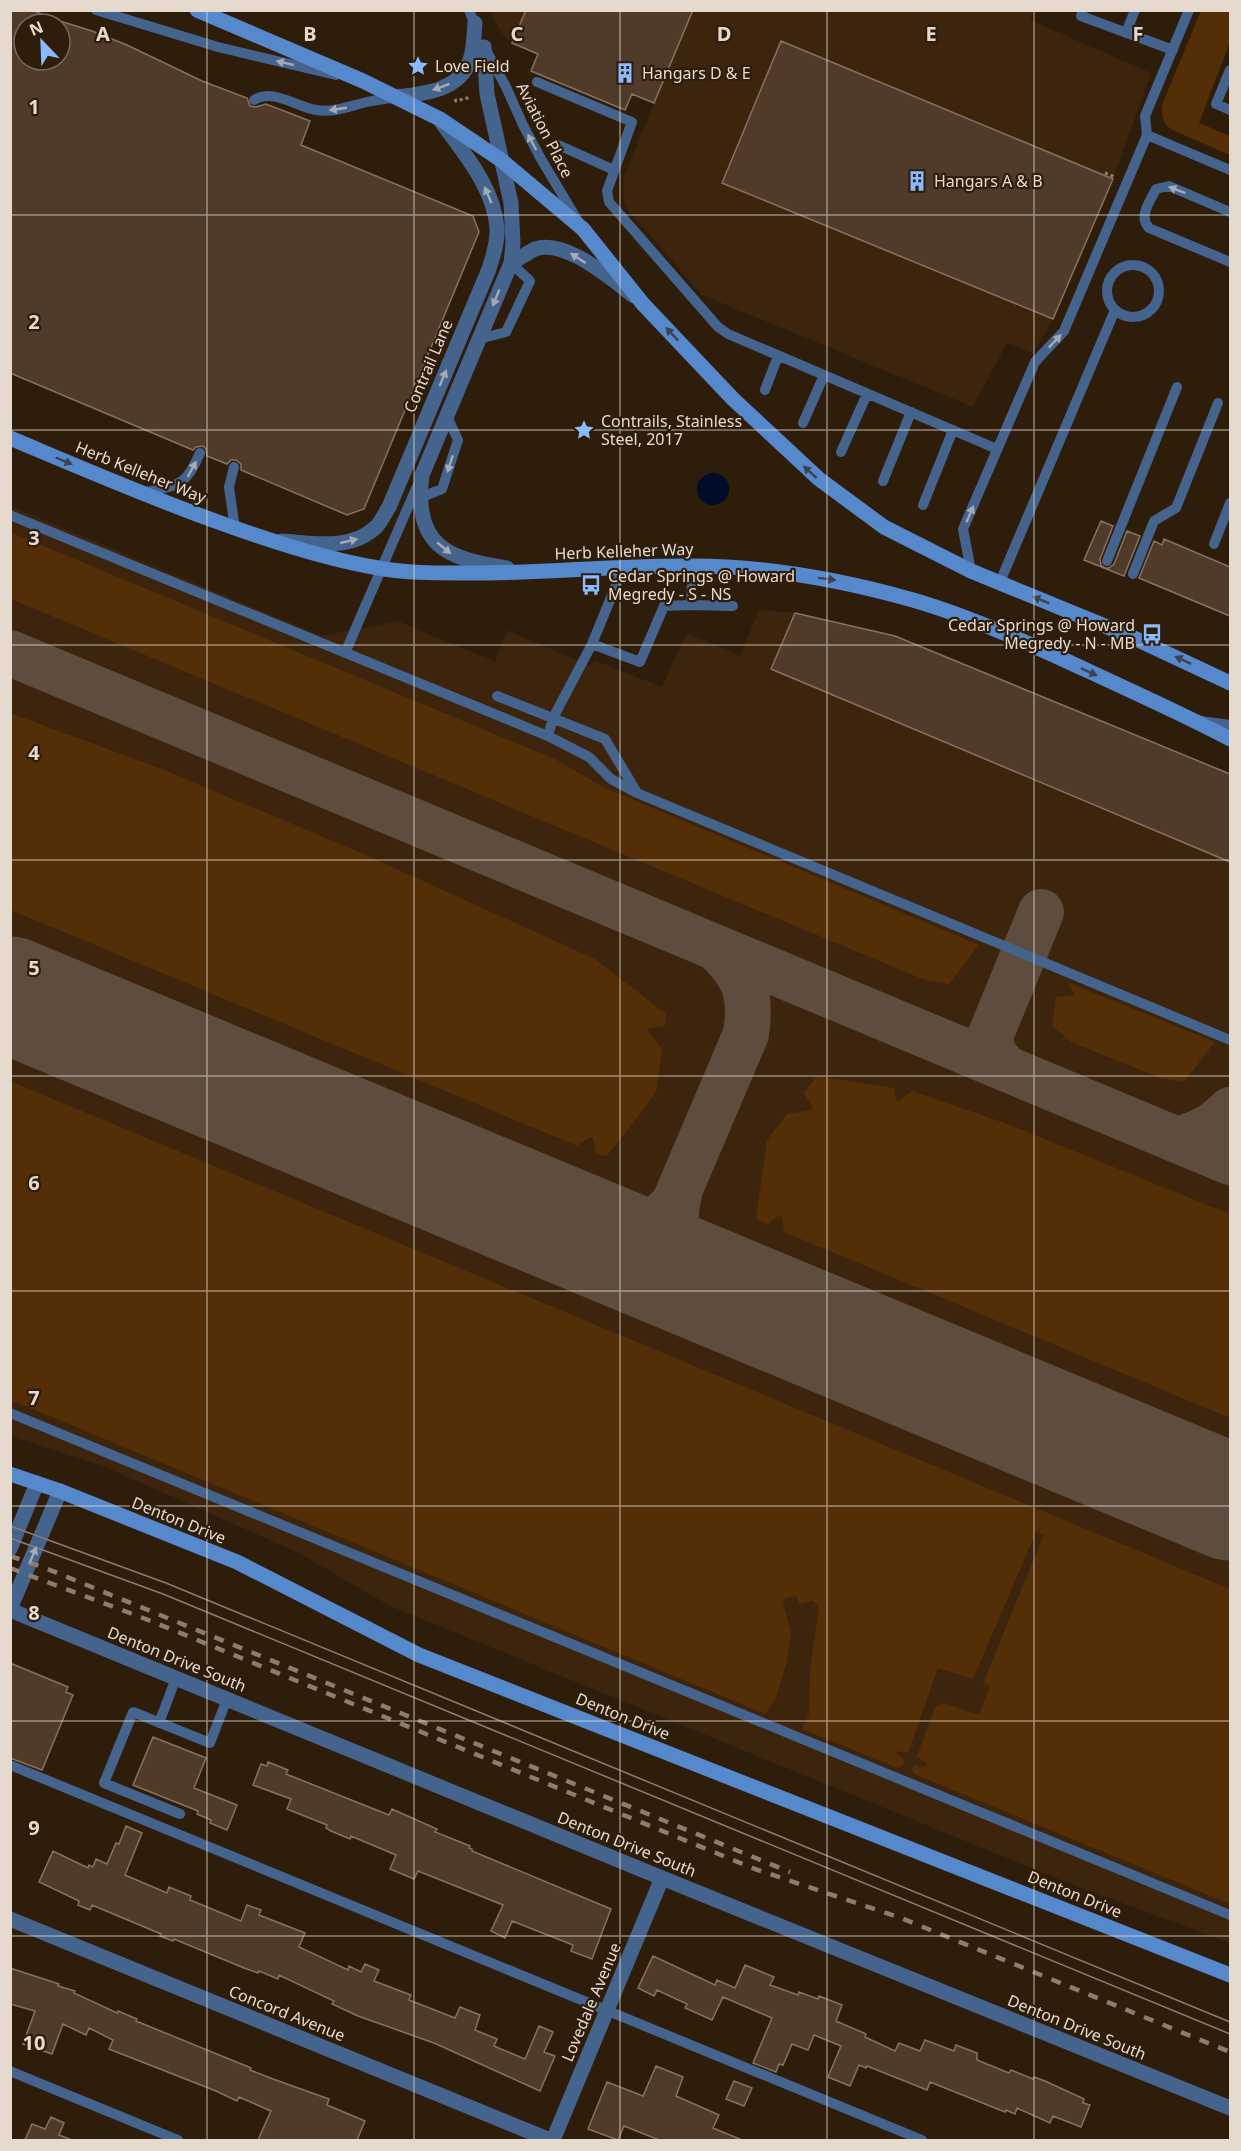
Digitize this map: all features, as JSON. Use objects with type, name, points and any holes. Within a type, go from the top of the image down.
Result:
[{"type":"main road","points":[[197,10],[363,81],[440,119],[501,160],[583,229],[643,304],[733,399],[819,479],[884,526],[971,571],[1134,638],[1230,683]]},
{"type":"main road","name":"Herb Kelleher Way","points":[[10,438],[140,494],[235,529],[349,563],[383,569],[426,573],[536,573],[693,566],[748,569],[838,581],[916,601],[1055,656],[1195,720],[1230,739]]},
{"type":"main road","name":"Denton Drive","points":[[10,1474],[60,1491],[237,1563],[419,1655],[1230,1975]]},
{"type":"street","points":[[395,98],[441,88],[456,80],[471,59],[472,17]]},
{"type":"street","points":[[484,47],[487,94],[512,203],[511,263],[422,475],[419,498],[424,522],[434,539],[448,553],[472,563],[536,573]]},
{"type":"street","name":"Contrail Lane","points":[[270,540],[333,544],[356,540],[376,527],[389,507],[489,269],[497,228],[493,208],[475,170],[440,119]]},
{"type":"street","points":[[511,263],[536,249],[547,247],[567,250],[611,279],[643,304]]},
{"type":"street","points":[[10,1549],[37,1483]]},
{"type":"street","points":[[10,1610],[60,1491]]},
{"type":"street","name":"Denton Drive South","points":[[10,1610],[1230,2108]]},
{"type":"street","name":"Lovedale Avenue","points":[[551,2140],[662,1878]]},
{"type":"street","name":"Concord Avenue","points":[[10,1919],[551,2140]]},
{"type":"lane","points":[[96,10],[218,47],[363,81]]},
{"type":"lane","points":[[1083,10],[1081,16],[1173,50]]},
{"type":"lane","points":[[1126,33],[1134,10]]},
{"type":"lane","points":[[971,571],[963,530],[1035,362],[1064,331],[1145,140],[1145,116],[1189,10]]},
{"type":"lane","name":"Aviation Place","points":[[472,17],[484,47],[541,159],[583,229]]},
{"type":"lane","points":[[1230,70],[1216,104],[1230,110]]},
{"type":"lane","points":[[537,82],[632,122],[607,190],[609,202],[718,327],[728,334],[778,356],[997,449]]},
{"type":"lane","points":[[254,100],[261,96],[281,97],[300,107],[320,111],[395,98]]},
{"type":"lane","points":[[1145,140],[1230,170]]},
{"type":"lane","points":[[556,144],[614,170]]},
{"type":"lane","points":[[1230,212],[1170,186],[1163,186],[1156,189],[1143,216],[1144,223],[1149,228],[1230,262]]},
{"type":"lane","points":[[479,339],[506,332],[530,281],[511,263]]},
{"type":"lane","points":[[1128,266],[1144,268],[1151,273],[1159,288],[1155,306],[1140,316],[1123,315],[1115,310],[1107,296],[1107,288],[1114,273],[1128,266]]},
{"type":"lane","points":[[1000,582],[1115,310]]},
{"type":"lane","points":[[765,390],[778,356]]},
{"type":"lane","points":[[803,423],[824,375]]},
{"type":"lane","points":[[1107,561],[1177,387]]},
{"type":"lane","points":[[841,452],[867,394]]},
{"type":"lane","points":[[1132,574],[1154,521],[1176,508],[1218,403]]},
{"type":"lane","points":[[883,481],[911,412]]},
{"type":"lane","points":[[419,498],[442,489],[458,440],[447,416]]},
{"type":"lane","points":[[922,504],[952,430]]},
{"type":"lane","points":[[140,494],[183,481],[191,474],[200,453]]},
{"type":"lane","points":[[234,467],[228,487],[235,529]]},
{"type":"lane","points":[[345,653],[422,475]]},
{"type":"lane","points":[[1214,544],[1230,503]]},
{"type":"lane","points":[[10,515],[548,736],[589,757],[611,779],[637,793],[1230,1040]]},
{"type":"lane","points":[[692,605],[693,566]]},
{"type":"lane","points":[[548,736],[553,718],[592,644],[623,568]]},
{"type":"lane","points":[[592,644],[640,662],[664,606],[732,606]]},
{"type":"lane","points":[[497,696],[605,739],[637,793]]},
{"type":"lane","points":[[1195,720],[1230,725]]},
{"type":"lane","points":[[10,1413],[1230,1915]]},
{"type":"lane","points":[[159,1723],[176,1678]]},
{"type":"lane","points":[[180,1814],[104,1783],[133,1712],[210,1743],[227,1699]]},
{"type":"lane","points":[[10,1765],[922,2140]]},
{"type":"lane","points":[[10,2071],[178,2140]]},
{"type":"shaded area","points":[[491,11],[1033,11],[1030,20],[1151,73],[1113,179],[1053,319],[1033,353],[1007,343],[973,407],[702,295],[624,203],[623,179],[654,103],[512,43],[501,33]]},
{"type":"shaded area","points":[[1201,11],[1230,11],[1230,42],[1199,123],[1230,136],[1230,155],[1172,130],[1163,118],[1163,102]]},
{"type":"shaded area","points":[[10,506],[322,636],[398,621],[495,662],[507,630],[590,666],[594,660],[662,687],[687,633],[740,656],[759,610],[795,613],[895,636],[1230,775],[1230,1943],[1063,1881],[390,1606],[299,1553],[103,1466],[11,1436]]},
{"type":"shaded area","points":[[10,532],[557,760],[603,787],[979,945],[949,984],[925,980],[11,599]]},
{"type":"shaded area","points":[[10,713],[162,769],[366,855],[595,959],[666,1014],[665,1026],[649,1028],[648,1031],[662,1049],[656,1093],[607,1156],[596,1154],[593,1138],[590,1137],[577,1146],[11,910]]},
{"type":"shaded area","points":[[1067,982],[1215,1042],[1184,1082],[1160,1078],[1071,1042],[1052,1026],[1056,997],[1074,993]]},
{"type":"shaded area","points":[[817,1076],[894,1088],[896,1101],[912,1091],[1005,1123],[1230,1214],[1230,1418],[784,1232],[782,1217],[778,1216],[767,1225],[756,1218],[767,1140],[787,1114],[811,1110],[813,1107],[803,1093]]},
{"type":"shaded area","points":[[10,1081],[1230,1589],[1230,1904],[914,1774],[912,1769],[914,1765],[925,1767],[927,1764],[917,1756],[935,1707],[944,1703],[979,1715],[990,1686],[983,1683],[1044,1534],[1036,1532],[973,1679],[938,1668],[908,1753],[895,1752],[905,1760],[898,1768],[802,1729],[809,1714],[810,1669],[819,1609],[813,1601],[800,1604],[796,1596],[783,1601],[791,1633],[787,1661],[776,1698],[765,1714],[11,1400]]},
{"type":"water","points":[[713,473],[725,477],[729,489],[725,501],[713,505],[701,501],[697,489],[701,477]]},
{"type":"building","points":[[10,10],[37,12],[12,12],[12,72],[72,72],[72,25],[127,45],[202,81],[247,98],[250,106],[266,104],[310,121],[301,145],[473,216],[479,232],[364,509],[347,515],[241,470],[241,464],[236,460],[231,460],[227,464],[207,456],[203,446],[193,450],[10,373]]},
{"type":"building","name":"Hangars D & E","points":[[526,10],[693,10],[654,103],[632,94],[625,110],[531,71],[538,54],[512,43]]},
{"type":"building","name":"Hangars A & B","points":[[781,41],[1113,179],[1053,319],[722,183]]},
{"type":"building","points":[[1101,521],[1113,526],[1100,559],[1101,565],[1105,568],[1114,564],[1127,531],[1140,536],[1124,576],[1084,560]]},
{"type":"building","points":[[1164,539],[1230,567],[1230,616],[1139,578],[1154,541],[1162,545]]},
{"type":"building","points":[[795,613],[895,636],[1230,774],[1230,862],[771,669]]},
{"type":"building","points":[[10,1663],[68,1687],[66,1692],[73,1695],[42,1770],[10,1758]]},
{"type":"building","points":[[153,1737],[206,1758],[194,1788],[237,1805],[227,1830],[210,1823],[211,1820],[197,1814],[198,1811],[133,1785]]},
{"type":"building","points":[[268,1762],[288,1770],[286,1774],[389,1815],[392,1809],[437,1829],[435,1832],[470,1846],[472,1851],[611,1909],[592,1959],[571,1951],[573,1945],[512,1921],[505,1938],[491,1931],[503,1905],[418,1871],[414,1879],[390,1869],[396,1855],[351,1836],[350,1839],[331,1831],[326,1828],[327,1825],[287,1809],[291,1799],[253,1785],[261,1764],[267,1766]]},
{"type":"building","points":[[126,1826],[142,1833],[125,1875],[167,1893],[169,1887],[191,1896],[190,1900],[241,1921],[247,1905],[261,1910],[259,1915],[305,1933],[299,1947],[348,1970],[349,1966],[361,1972],[365,1964],[379,1970],[374,1981],[411,1995],[409,2000],[455,2018],[460,2007],[480,2015],[475,2030],[497,2039],[494,2046],[525,2059],[539,2026],[553,2032],[544,2052],[555,2056],[540,2091],[434,2043],[358,2016],[332,2004],[334,2001],[279,1975],[278,1979],[244,1968],[174,1939],[173,1941],[160,1936],[161,1934],[92,1905],[90,1910],[78,1905],[79,1901],[39,1882],[53,1851],[88,1868],[89,1865],[93,1867],[96,1859],[107,1864]]},
{"type":"building","points":[[653,1956],[715,1985],[717,1980],[735,1988],[745,1965],[774,1977],[770,1985],[798,1995],[799,1992],[818,1999],[819,1996],[842,2005],[836,2021],[866,2034],[865,2037],[895,2051],[899,2043],[920,2051],[925,2040],[954,2051],[956,2045],[977,2053],[977,2060],[1009,2073],[1011,2070],[1045,2081],[1084,2099],[1083,2103],[1090,2105],[1081,2127],[1053,2116],[1050,2123],[1017,2108],[1015,2114],[1006,2110],[1005,2112],[930,2082],[927,2090],[867,2066],[866,2068],[859,2065],[850,2086],[828,2077],[841,2046],[814,2035],[808,2050],[792,2044],[783,2065],[779,2064],[776,2072],[753,2063],[772,2018],[723,1997],[712,2020],[685,2008],[687,2004],[657,1990],[654,1996],[638,1988]]},
{"type":"building","points":[[10,1968],[59,1984],[58,1986],[75,1991],[74,1993],[117,2013],[118,2011],[137,2019],[136,2021],[251,2068],[250,2070],[329,2099],[327,2105],[365,2121],[357,2140],[258,2140],[271,2111],[239,2097],[237,2101],[109,2049],[113,2040],[89,2028],[86,2035],[63,2024],[52,2054],[23,2044],[35,2011],[10,2004]]},
{"type":"building","points":[[656,2066],[683,2077],[676,2096],[719,2115],[713,2128],[742,2140],[659,2140],[624,2126],[618,2140],[588,2129],[607,2082],[643,2096]]},
{"type":"building","points":[[734,2081],[752,2088],[744,2106],[726,2099]]},
{"type":"building","points":[[51,2117],[64,2123],[59,2135],[72,2140],[25,2140],[32,2124],[45,2129]]},
{"type":"taxiway","points":[[10,653],[1230,1162]]},
{"type":"taxiway","points":[[1007,1069],[995,1056],[989,1039],[1041,912]]},
{"type":"taxiway","points":[[596,1238],[618,1236],[639,1229],[658,1218],[674,1203],[746,1034],[748,1007],[744,986],[740,976],[715,947]]},
{"type":"taxiway","points":[[1177,1140],[1206,1129],[1230,1110]]},
{"type":"taxiway","points":[[679,1194],[676,1222],[682,1247],[696,1269],[717,1288]]},
{"type":"runway","points":[[10,995],[1230,1502]]},
{"type":"tram line","points":[[10,1526],[166,1583],[1230,2022]]},
{"type":"tram line","points":[[10,1538],[163,1594],[1230,2034]]},
{"type":"railway","points":[[10,1556],[45,1568],[790,1872]]},
{"type":"railway","points":[[10,1568],[151,1621],[755,1869],[901,1918],[1230,2052]]},
{"type":"place","name":"Love Field","points":[[418,66]]},
{"type":"place","name":"Hangars D & E","points":[[625,73]]},
{"type":"place","name":"Hangars A & B","points":[[917,181]]},
{"type":"place","name":"Contrails, Stainless Steel, 2017","points":[[584,430]]},
{"type":"place","name":"Cedar Springs @ Howard Megredy - S - NS","points":[[591,585]]},
{"type":"place","name":"Cedar Springs @ Howard Megredy - N - MB","points":[[1152,634]]}]
